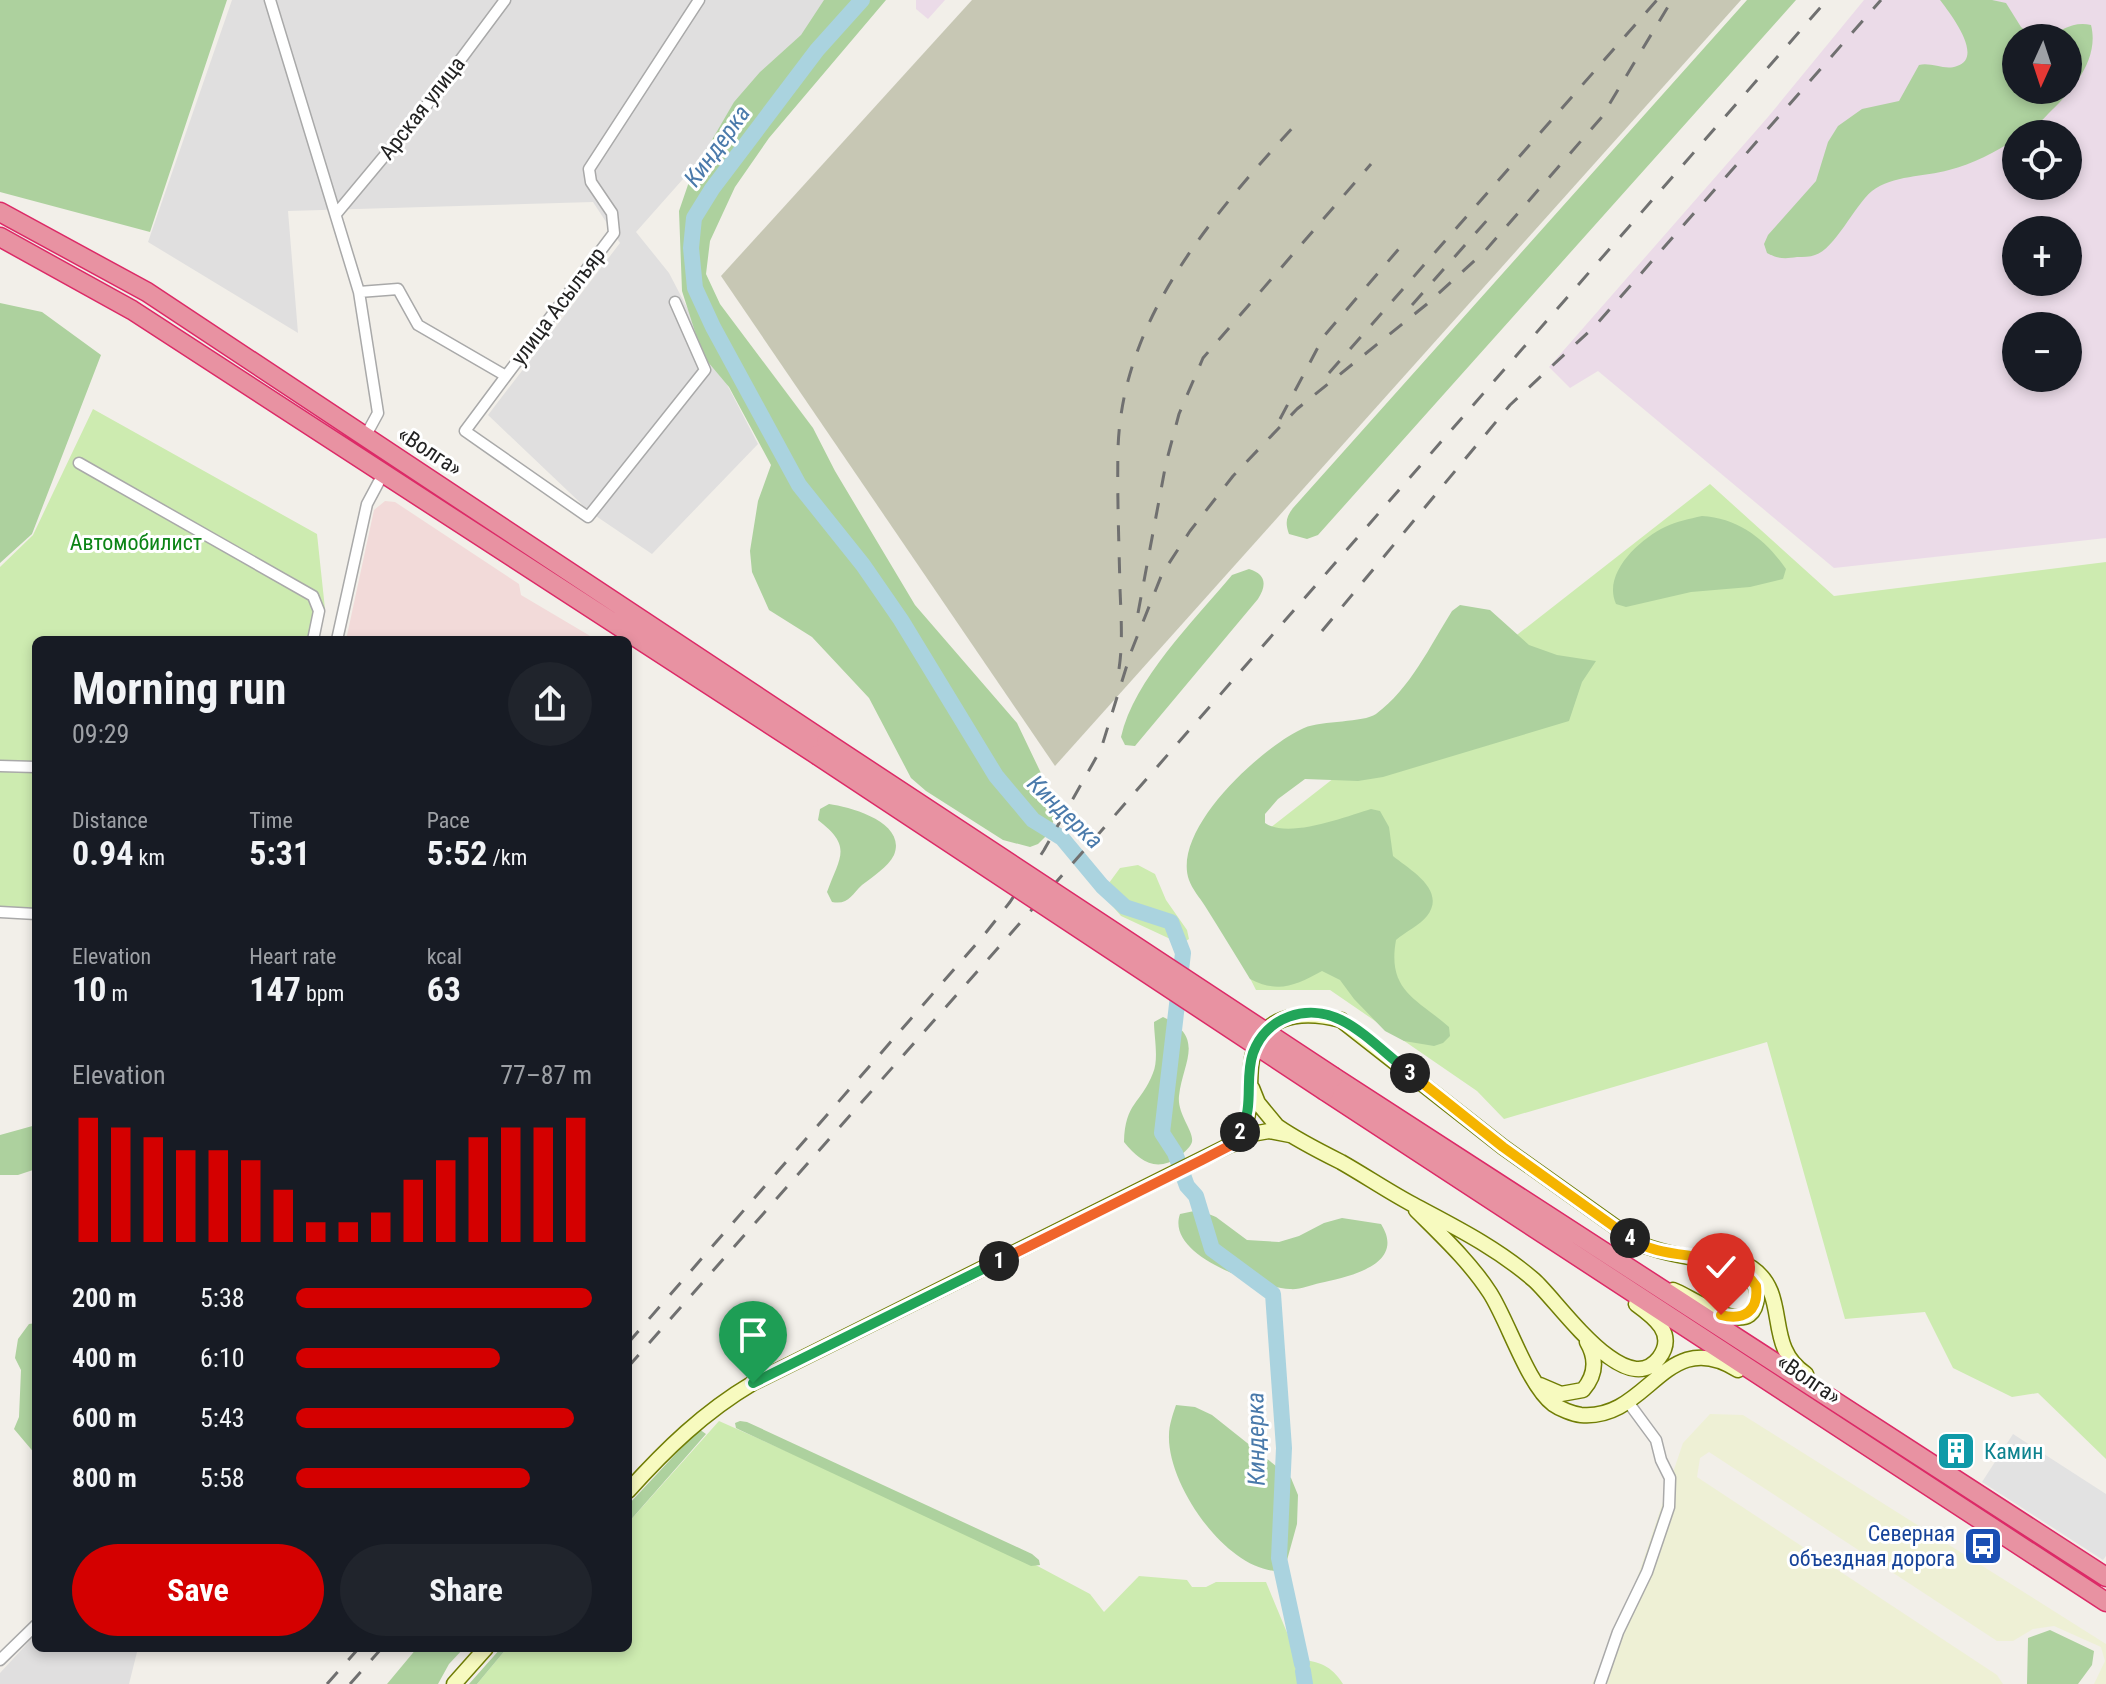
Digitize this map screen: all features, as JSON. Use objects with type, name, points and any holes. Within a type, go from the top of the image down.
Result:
[{"type":"highway","name":"«Волга»","points":[[0,212],[147,292],[821,749]]},
{"type":"highway","name":"«Волга»","points":[[0,237],[132,310],[383,474],[821,749]]},
{"type":"highway","points":[[821,749],[1329,1084]]},
{"type":"highway","name":"«Волга»","points":[[1329,1084],[1594,1268],[2106,1602]]},
{"type":"highway","name":"«Волга»","points":[[1329,1084],[1655,1284],[2106,1577]]},
{"type":"street","name":"Арская улица","points":[[336,214],[426,106],[505,0]]},
{"type":"street","name":"улица Асылъяр","points":[[359,292],[398,289],[418,325],[506,376],[614,233],[612,213],[591,182],[589,169],[699,0]]},
{"type":"street","points":[[273,1],[359,292],[378,413],[365,437]]},
{"type":"street","points":[[506,376],[465,431],[588,517],[705,370],[675,302]]},
{"type":"street","points":[[79,463],[313,596],[319,611],[314,636]]},
{"type":"street","points":[[338,636],[367,504],[383,474]]},
{"type":"street","points":[[0,766],[32,767]]},
{"type":"street","points":[[0,912],[32,914]]},
{"type":"street","points":[[1233,1144],[1245,1123],[1253,1053],[1274,1022],[1302,1014],[1319,1014],[1341,1020],[1503,1147],[1638,1243],[1656,1251],[1711,1260],[1745,1272],[1756,1286],[1755,1305],[1746,1315],[1738,1318],[1721,1315],[1685,1294],[1655,1284]]},
{"type":"street","points":[[1250,1082],[1258,1103],[1268,1117],[1290,1135],[1408,1202],[1463,1229],[1518,1266],[1602,1352],[1626,1368],[1652,1366],[1663,1352],[1665,1336],[1661,1325],[1594,1268]]},
{"type":"street","points":[[632,1487],[689,1427],[743,1389],[1233,1144],[1259,1132],[1290,1135]]},
{"type":"street","points":[[1408,1202],[1450,1244],[1489,1291],[1536,1382],[1553,1404],[1576,1414],[1595,1416],[1609,1413],[1680,1362],[1693,1357],[1711,1357],[1778,1396],[1803,1404]]},
{"type":"street","points":[[1711,1260],[1735,1261],[1760,1275],[1772,1293],[1778,1331],[1786,1355],[1798,1368],[1842,1398],[1859,1416]]},
{"type":"street","points":[[1536,1382],[1547,1390],[1561,1394],[1574,1394],[1587,1385],[1594,1371],[1593,1353],[1581,1331]]},
{"type":"street","points":[[1600,1684],[1618,1632],[1647,1572],[1669,1507],[1670,1478],[1656,1440],[1628,1402]]},
{"type":"street","points":[[0,1660],[32,1629]]},
{"type":"street","points":[[454,1684],[482,1652]]},
{"type":"shaded area","points":[[232,0],[842,0],[636,232],[669,273],[758,444],[652,554],[590,512],[488,415],[620,243],[593,202],[288,211],[298,333],[148,242]]},
{"type":"shaded area","points":[[916,0],[945,0],[928,19],[916,9]]},
{"type":"shaded area","points":[[972,0],[1741,0],[1055,766],[721,276]]},
{"type":"shaded area","points":[[1864,0],[2106,0],[2106,538],[1834,568],[1598,371],[1570,388],[1549,367],[1768,117]]},
{"type":"shaded area","points":[[385,501],[395,502],[519,584],[521,595],[590,636],[347,636],[374,510]]},
{"type":"shaded area","points":[[1710,1414],[1743,1415],[2106,1644],[2106,1684],[2094,1684],[2105,1661],[2101,1647],[2054,1626],[2033,1629],[2013,1641],[1997,1641],[1709,1452],[1700,1458],[1697,1477],[1997,1675],[2003,1684],[1592,1684],[1630,1599],[1683,1443]]},
{"type":"shaded area","points":[[2013,1434],[2106,1494],[2106,1556],[2103,1560],[1982,1482]]},
{"type":"shaded area","points":[[32,1638],[32,1652],[137,1652],[129,1684],[0,1684],[0,1673]]},
{"type":"green space","points":[[0,0],[227,0],[150,232],[0,192]]},
{"type":"green space","points":[[824,0],[886,0],[769,138],[735,187],[710,241],[706,274],[720,304],[813,428],[835,471],[915,605],[1017,723],[1051,794],[1055,815],[1050,832],[1030,847],[1003,840],[911,778],[869,698],[812,637],[769,610],[752,572],[750,551],[758,501],[771,465],[729,387],[708,362],[682,291],[679,211],[691,176],[734,102],[760,72],[801,35]]},
{"type":"green space","points":[[1747,0],[1796,0],[1318,535],[1307,539],[1289,534],[1287,520],[1293,508]]},
{"type":"green space","points":[[1940,0],[2006,3],[2019,24],[2002,24],[2002,104],[2058,104],[2042,120],[2002,120],[2002,147],[1984,157],[1958,167],[1880,186],[1865,198],[1830,245],[1815,255],[1785,258],[1767,253],[1764,244],[1768,235],[1816,181],[1828,142],[1838,126],[1862,109],[1899,101],[1919,65],[1952,67],[1965,61],[1966,44]]},
{"type":"green space","points":[[2082,24],[2091,25],[2093,38],[2082,74]]},
{"type":"green space","points":[[0,303],[42,312],[101,355],[32,534],[0,563]]},
{"type":"green space","name":"Автомобилист","points":[[93,409],[317,534],[325,609],[320,636],[32,636],[32,917],[0,915],[0,567],[33,535]]},
{"type":"green space","points":[[1710,484],[1834,596],[2106,562],[2106,1459],[2038,1393],[2012,1397],[1953,1368],[1925,1312],[1845,1319],[1767,1042],[1504,1119],[1477,1091],[1330,990],[1256,990],[1201,882]]},
{"type":"green space","points":[[1702,516],[1728,521],[1750,532],[1770,549],[1786,569],[1783,579],[1750,587],[1691,592],[1626,607],[1616,604],[1614,581],[1635,548],[1665,527]]},
{"type":"green space","points":[[1249,569],[1262,577],[1263,589],[1258,599],[1135,746],[1125,745],[1121,737],[1128,715],[1152,672],[1232,575]]},
{"type":"green space","points":[[1460,605],[1490,610],[1529,645],[1557,655],[1596,661],[1582,682],[1569,721],[1383,777],[1358,781],[1305,779],[1278,799],[1265,814],[1265,823],[1288,829],[1317,825],[1371,809],[1380,811],[1389,827],[1393,856],[1417,874],[1430,889],[1433,898],[1427,916],[1396,940],[1394,957],[1400,982],[1407,992],[1449,1027],[1450,1036],[1434,1046],[1404,1041],[1385,1031],[1340,980],[1322,971],[1279,987],[1250,979],[1192,887],[1187,860],[1194,837],[1207,814],[1245,771],[1266,752],[1304,728],[1376,714],[1409,680],[1452,611]]},
{"type":"green space","points":[[829,804],[875,819],[893,834],[896,844],[888,864],[849,898],[838,903],[832,902],[827,892],[839,861],[840,845],[818,820],[820,809]]},
{"type":"green space","points":[[1138,865],[1155,874],[1166,900],[1187,930],[1189,939],[1181,944],[1121,916],[1109,902],[1109,883],[1120,868]]},
{"type":"green space","points":[[1163,1017],[1184,1033],[1188,1042],[1179,1103],[1192,1142],[1172,1161],[1156,1164],[1143,1160],[1124,1142],[1130,1111],[1155,1068],[1154,1022]]},
{"type":"green space","points":[[32,1126],[32,1170],[18,1175],[0,1175],[0,1135]]},
{"type":"green space","points":[[1199,1210],[1216,1217],[1247,1240],[1279,1242],[1342,1218],[1381,1224],[1387,1238],[1386,1250],[1381,1259],[1358,1273],[1297,1289],[1276,1287],[1218,1266],[1186,1243],[1179,1229],[1180,1214]]},
{"type":"green space","points":[[32,1324],[32,1450],[14,1429],[19,1417],[21,1370],[15,1358],[18,1339]]},
{"type":"green space","points":[[1176,1405],[1195,1407],[1212,1415],[1291,1478],[1298,1495],[1297,1524],[1284,1571],[1263,1569],[1243,1559],[1205,1524],[1190,1501],[1171,1455],[1169,1431]]},
{"type":"green space","points":[[719,1421],[1000,1546],[1090,1594],[1104,1612],[1139,1576],[1187,1580],[1192,1587],[1206,1587],[1216,1582],[1266,1582],[1298,1659],[1324,1666],[1334,1672],[1343,1684],[477,1684],[504,1652],[632,1652],[632,1519]]},
{"type":"green space","points":[[740,1421],[1032,1554],[1040,1565],[1031,1566],[740,1430],[735,1423]]},
{"type":"green space","points":[[699,1429],[706,1434],[632,1518],[632,1501]]},
{"type":"green space","points":[[2050,1630],[2094,1651],[2092,1665],[2078,1684],[2027,1684],[2028,1638]]},
{"type":"green space","points":[[414,1652],[460,1652],[438,1684],[387,1684]]},
{"type":"green space","points":[[497,1652],[504,1652],[477,1684],[469,1684]]},
{"type":"waterway","name":"Киндерка","points":[[862,0],[817,50],[712,189],[694,218],[691,248],[695,288],[799,485],[863,565],[901,620],[996,776],[1033,820],[1062,838],[1102,886],[1125,907],[1171,922],[1183,953],[1162,1133],[1175,1153],[1187,1186],[1196,1196],[1212,1249],[1273,1294],[1284,1448],[1279,1558],[1302,1664]]},
{"type":"waterway","name":"Киндерка","points":[[1303,1671],[1305,1684]]},
{"type":"railway","points":[[1329,373],[1657,0]]},
{"type":"railway","points":[[632,1338],[1010,902],[1044,850],[1101,749],[1131,652],[1162,574],[1190,531],[1233,476],[1297,409],[1427,304],[1485,251],[1601,118],[1672,0]]},
{"type":"railway","points":[[632,1362],[1827,0]]},
{"type":"railway","points":[[1322,631],[1510,405],[1595,326],[1881,0]]},
{"type":"railway","points":[[1119,669],[1118,449],[1123,401],[1136,356],[1154,313],[1177,272],[1233,195],[1296,124]]},
{"type":"railway","points":[[1138,613],[1166,463],[1179,414],[1203,358],[1371,164]]},
{"type":"railway","points":[[1412,305],[1489,218]]},
{"type":"railway","points":[[1280,419],[1324,336],[1403,244]]},
{"type":"railway","points":[[327,1684],[355,1652]]},
{"type":"railway","points":[[350,1684],[378,1652]]},
{"type":"place","name":"Камин","points":[[1956,1451]]},
{"type":"place","name":"Северная объездная дорога","points":[[1983,1546]]},
{"type":"route","points":[[753,1383],[1233,1144],[1245,1123],[1253,1053],[1261,1037],[1274,1022],[1302,1014],[1319,1014],[1341,1020],[1503,1147],[1638,1243],[1656,1251],[1711,1260],[1745,1272],[1756,1286],[1755,1305],[1746,1315],[1738,1318],[1721,1315]]}]
